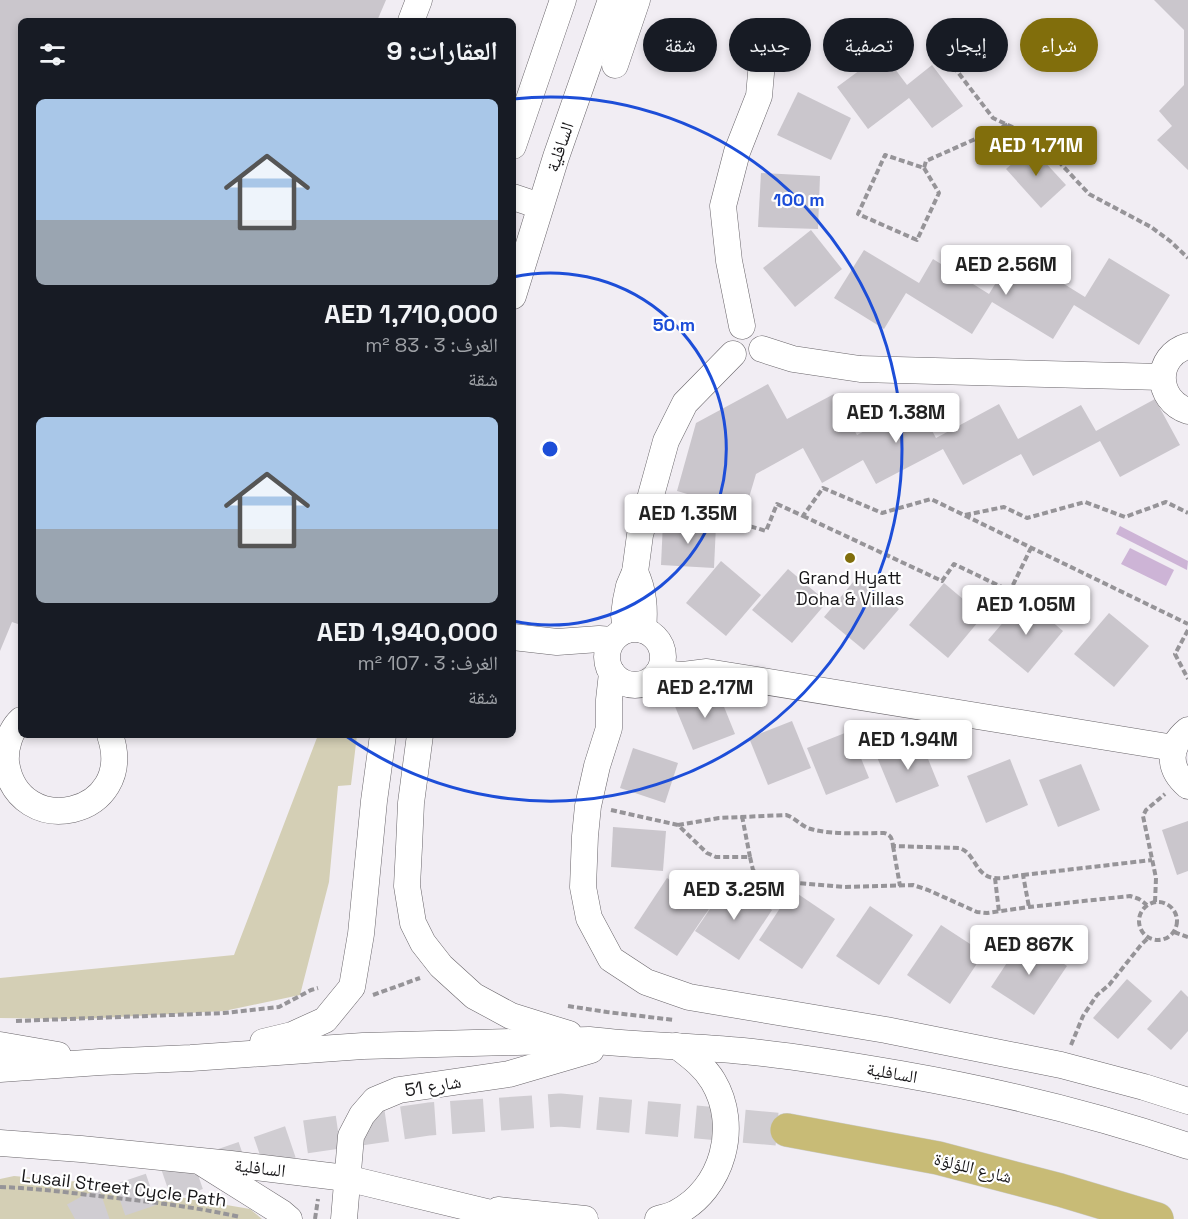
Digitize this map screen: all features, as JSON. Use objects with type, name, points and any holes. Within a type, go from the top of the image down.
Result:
[{"type":"main road","name":"شارع اللؤلؤة","points":[[787,1130],[938,1158],[1060,1190],[1157,1219]]},
{"type":"street","points":[[412,18],[419,0]]},
{"type":"street","points":[[516,137],[563,0]]},
{"type":"street","name":"السافلية","points":[[516,286],[540,206],[611,0]]},
{"type":"street","points":[[615,65],[637,0]]},
{"type":"street","points":[[742,326],[729,261],[723,206],[737,152],[759,96],[761,72]]},
{"type":"street","points":[[516,198],[540,206]]},
{"type":"street","points":[[751,326],[756,328],[763,338],[762,349],[753,358],[741,359],[733,354],[728,340],[734,329],[751,326]]},
{"type":"street","points":[[1188,346],[1176,351],[1169,358],[1162,377],[1168,397],[1176,405],[1188,411]]},
{"type":"street","points":[[762,349],[793,359],[860,369],[1162,377]]},
{"type":"street","points":[[733,354],[686,403],[666,441],[640,535],[635,572],[641,584],[645,613],[627,647],[609,700],[609,728],[588,806],[585,836],[583,887],[589,918],[611,959],[646,981],[689,997],[886,1030],[1061,1065],[1188,1101]]},
{"type":"street","points":[[516,637],[557,642],[581,654],[627,647],[686,656],[707,672]]},
{"type":"street","points":[[627,647],[663,656],[662,665],[652,679],[636,685],[622,682],[627,647]]},
{"type":"street","points":[[658,673],[683,675],[707,672],[1181,739],[1173,759],[1175,770],[1184,783]]},
{"type":"street","points":[[609,728],[625,708],[636,685]]},
{"type":"street","points":[[18,723],[9,740],[3,760],[15,788],[26,800],[40,808]]},
{"type":"street","points":[[110,779],[115,763],[111,738]]},
{"type":"street","points":[[0,802],[56,812],[73,810],[89,804],[102,793],[129,738]]},
{"type":"street","name":"السافلية","points":[[191,1058],[292,1035],[325,1020],[352,987],[383,738]]},
{"type":"street","name":"السافلية","points":[[420,738],[411,803],[407,886],[413,923],[423,943],[441,966],[474,996],[511,1016],[589,1041]]},
{"type":"street","name":"السافلية","points":[[0,1069],[363,1046],[589,1041],[677,1046],[810,1059],[943,1082],[1014,1096],[1084,1114],[1188,1146]]},
{"type":"street","name":"شارع 51","points":[[344,1219],[351,1136],[362,1115],[375,1100],[399,1090],[509,1074],[614,1043]]},
{"type":"street","points":[[0,1045],[100,1062]]},
{"type":"street","points":[[658,1219],[676,1213],[697,1198],[713,1178],[723,1155],[727,1130],[723,1104],[713,1081],[697,1061],[677,1046]]},
{"type":"street","name":"السافلية","points":[[0,1143],[81,1149],[346,1178],[516,1219]]},
{"type":"street","points":[[198,1161],[290,1219]]},
{"type":"street","points":[[471,1208],[585,1219]]},
{"type":"path","points":[[958,72],[993,118],[1025,133],[1047,149],[1089,194],[1150,227],[1188,258]]},
{"type":"path","points":[[924,168],[885,154],[858,214],[917,240],[939,193],[924,168],[926,161],[1009,124]]},
{"type":"path","points":[[803,516],[823,488],[882,513],[931,499],[1188,624]]},
{"type":"path","points":[[651,496],[766,531],[777,504],[942,580],[954,564],[1010,591],[1031,548]]},
{"type":"path","points":[[964,515],[1004,507],[1027,518],[1084,502],[1125,517],[1166,502],[1188,513]]},
{"type":"path","points":[[1188,630],[1175,654],[1188,680]]},
{"type":"path","points":[[1155,902],[1156,878],[1143,816],[1146,810],[1184,783]]},
{"type":"path","points":[[588,806],[678,825],[719,818],[786,815],[810,829],[823,832],[890,834],[900,886]]},
{"type":"path","points":[[742,816],[753,870],[772,880],[845,887],[913,885],[977,912],[999,912],[1130,896],[1147,905]]},
{"type":"path","points":[[678,825],[707,853],[716,857],[750,857]]},
{"type":"path","points":[[893,846],[965,849],[980,870],[995,878],[1152,860]]},
{"type":"path","points":[[1023,874],[1029,907]]},
{"type":"path","points":[[995,878],[999,912]]},
{"type":"path","points":[[1155,902],[1162,903],[1174,911],[1177,926],[1169,937],[1155,940],[1142,933],[1138,919],[1147,905],[1155,902]]},
{"type":"path","points":[[1174,932],[1188,937]]},
{"type":"path","points":[[1061,1065],[1083,1016],[1097,995],[1109,985],[1148,938]]},
{"type":"path","name":"Lusail Street Cycle Path","points":[[0,1186],[176,1205],[244,1219]]},
{"type":"shaded area","points":[[1120,526],[1188,561],[1187,570],[1116,534]]},
{"type":"shaded area","points":[[1130,548],[1174,570],[1166,586],[1121,564]]},
{"type":"shaded area","points":[[317,738],[357,738],[351,785],[338,786],[329,882],[300,995],[224,1011],[83,1019],[0,1018],[0,978],[234,955]]},
{"type":"shaded area","points":[[14,1176],[103,1184],[250,1209],[262,1219],[0,1219],[0,1179]]},
{"type":"building","points":[[0,0],[386,0],[378,18],[18,18],[18,624],[12,622],[0,651]]},
{"type":"building","points":[[1154,0],[1188,0],[1188,170],[1157,140],[1172,126],[1159,111],[1184,85],[1184,30]]},
{"type":"building","points":[[926,70],[926,72],[937,72],[963,106],[932,128],[909,98],[868,129],[837,87],[857,72],[897,72],[907,85]]},
{"type":"building","points":[[798,92],[851,118],[831,160],[777,135]]},
{"type":"building","points":[[1031,147],[1066,185],[1041,208],[1006,169]]},
{"type":"building","points":[[761,173],[820,176],[818,229],[758,227]]},
{"type":"building","points":[[811,230],[842,269],[795,307],[763,268]]},
{"type":"building","points":[[864,250],[919,283],[933,259],[989,294],[1014,253],[1085,297],[1109,258],[1170,295],[1139,345],[1074,305],[1053,339],[992,302],[972,334],[906,293],[884,329],[834,298]]},
{"type":"building","points":[[768,384],[787,419],[834,394],[857,435],[917,403],[936,438],[999,404],[1018,439],[1081,405],[1096,431],[1155,399],[1180,445],[1120,477],[1100,441],[1033,476],[1021,454],[963,485],[943,449],[876,484],[863,460],[822,483],[803,448],[756,474],[745,511],[677,491],[696,423]]},
{"type":"building","points":[[663,522],[716,525],[714,568],[661,565]]},
{"type":"building","points":[[721,561],[761,595],[726,636],[686,603]]},
{"type":"building","points":[[788,569],[827,602],[792,643],[752,610]]},
{"type":"building","points":[[859,575],[899,609],[864,650],[824,617]]},
{"type":"building","points":[[944,583],[983,616],[948,658],[909,625]]},
{"type":"building","points":[[1024,598],[1063,631],[1028,673],[988,640]]},
{"type":"building","points":[[1109,613],[1149,646],[1114,687],[1074,654]]},
{"type":"building","points":[[716,687],[735,734],[693,750],[674,704]]},
{"type":"building","points":[[792,721],[811,768],[768,785],[749,738]]},
{"type":"building","points":[[850,731],[869,778],[826,795],[807,748]]},
{"type":"building","points":[[920,739],[939,786],[896,803],[877,757]]},
{"type":"building","points":[[633,748],[678,763],[665,803],[620,788]]},
{"type":"building","points":[[1010,759],[1028,805],[986,823],[967,776]]},
{"type":"building","points":[[1081,764],[1100,810],[1058,827],[1039,780]]},
{"type":"building","points":[[1188,821],[1188,871],[1177,875],[1162,830]]},
{"type":"building","points":[[613,827],[666,831],[663,871],[611,867]]},
{"type":"building","points":[[667,878],[711,906],[677,956],[634,928]]},
{"type":"building","points":[[729,881],[772,910],[739,960],[695,931]]},
{"type":"building","points":[[792,890],[835,919],[802,969],[759,940]]},
{"type":"building","points":[[870,906],[913,935],[879,985],[836,956]]},
{"type":"building","points":[[941,925],[984,953],[950,1004],[907,975]]},
{"type":"building","points":[[1024,937],[1067,966],[1034,1015],[991,987]]},
{"type":"building","points":[[1127,979],[1152,1001],[1118,1039],[1093,1018]]},
{"type":"building","points":[[1181,990],[1188,997],[1188,1031],[1171,1050],[1147,1029]]},
{"type":"tunnel","points":[[75,1219],[93,1209],[305,1137],[429,1119],[560,1110],[787,1130]]},
{"type":"place","name":"Grand Hyatt Doha & Villas","points":[[850,558]]}]
